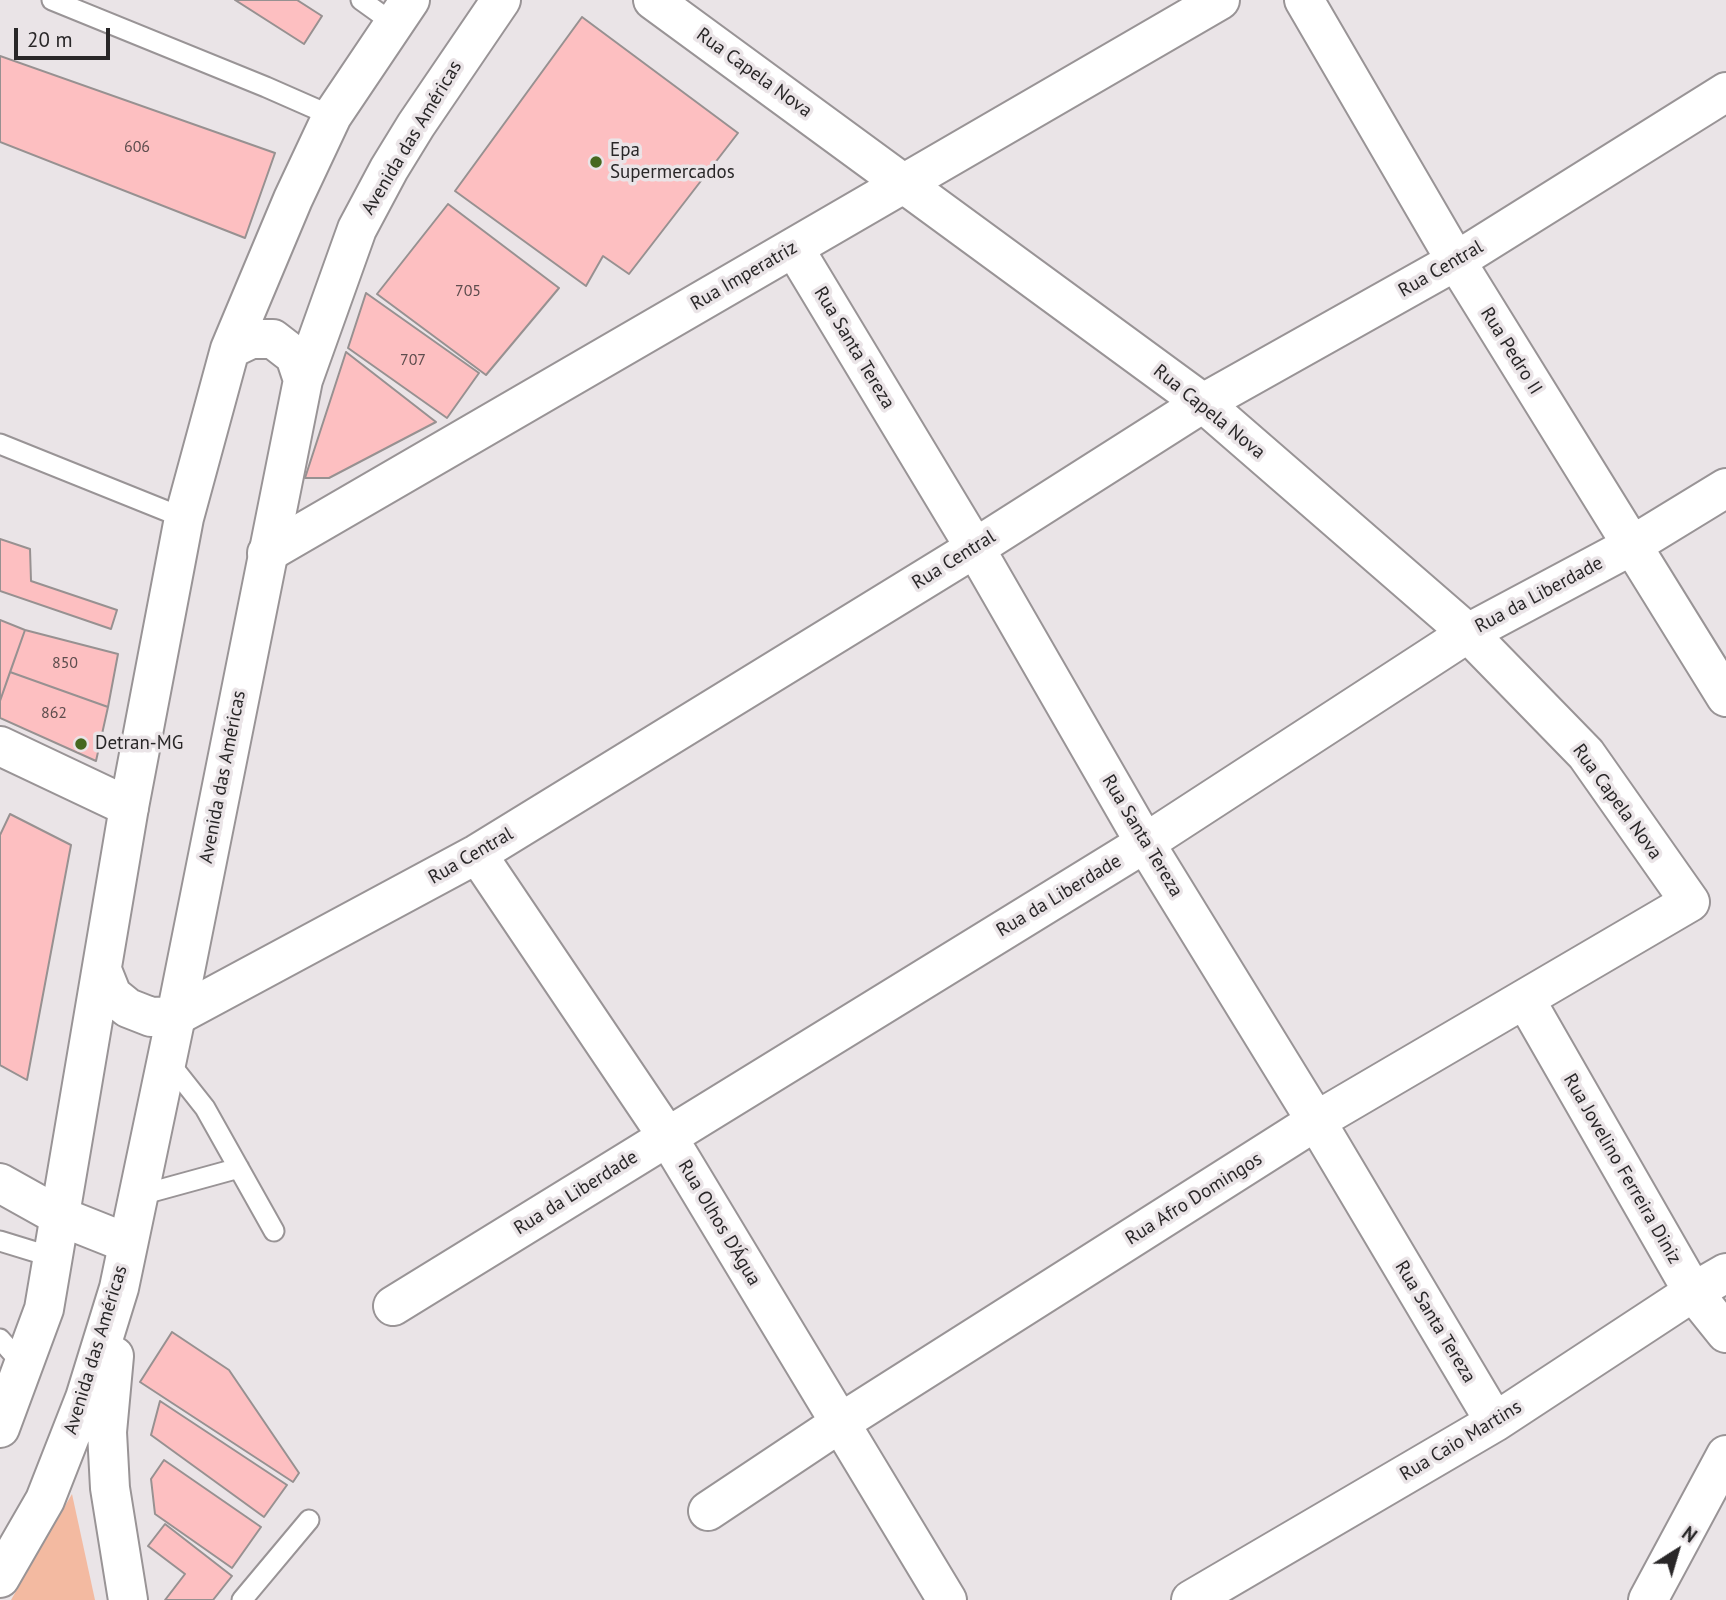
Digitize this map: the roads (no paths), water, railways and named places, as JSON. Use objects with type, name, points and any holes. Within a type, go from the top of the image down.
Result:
[{"type":"street","name":"Avenida das Américas","points":[[0,1578],[45,1500],[85,1398],[119,1288],[303,380],[357,229],[416,125],[501,0]]},
{"type":"street","name":"Rua Capela Nova","points":[[653,0],[1203,403],[1468,632],[1586,754],[1690,902]]},
{"type":"street","name":"Rua Imperatriz","points":[[267,553],[1220,0]]},
{"type":"street","name":"Rua Pedro II","points":[[1304,0],[1456,261],[1726,697]]},
{"type":"street","points":[[0,1428],[12,1352],[44,1309],[129,807],[184,518],[230,349],[293,199],[332,116],[401,12]]},
{"type":"street","name":"Rua Central","points":[[176,1016],[477,854],[975,548],[1203,403],[1456,261],[1726,92]]},
{"type":"street","name":"Rua Santa Tereza","points":[[794,248],[975,548],[1145,844],[1316,1121],[1495,1422]]},
{"type":"street","points":[[230,349],[251,339],[273,339],[295,356],[303,380]]},
{"type":"street","name":"Rua da Liberdade","points":[[393,1307],[1145,844],[1468,632],[1631,546],[1726,488]]},
{"type":"street","points":[[0,746],[129,807]]},
{"type":"street","name":"Rua Olhos D'Água","points":[[477,854],[667,1136],[947,1600]]},
{"type":"street","name":"Rua Afro Domingos","points":[[708,1511],[841,1423],[1316,1121],[1690,902]]},
{"type":"street","points":[[102,970],[112,995],[128,1008],[150,1017],[176,1016]]},
{"type":"street","name":"Rua Jovelino Ferreira Diniz","points":[[1525,999],[1693,1293],[1726,1333]]},
{"type":"street","points":[[0,1183],[59,1216],[127,1243]]},
{"type":"street","name":"Rua Caio Martins","points":[[1191,1600],[1495,1422],[1726,1273]]},
{"type":"street","points":[[119,1288],[107,1432],[110,1488],[128,1600]]},
{"type":"street","points":[[1648,1600],[1726,1455]]},
{"type":"lane","points":[[52,0],[332,116]]},
{"type":"lane","points":[[361,0],[401,12]]},
{"type":"lane","points":[[0,444],[184,518]]},
{"type":"lane","points":[[167,1059],[205,1108],[274,1231]]},
{"type":"lane","points":[[137,1196],[239,1168]]},
{"type":"lane","points":[[0,1241],[52,1257]]},
{"type":"lane","points":[[242,1600],[309,1520]]},
{"type":"place","name":"Epa Supermercados","points":[[596,162]]},
{"type":"place","name":"Detran-MG","points":[[81,744]]}]
